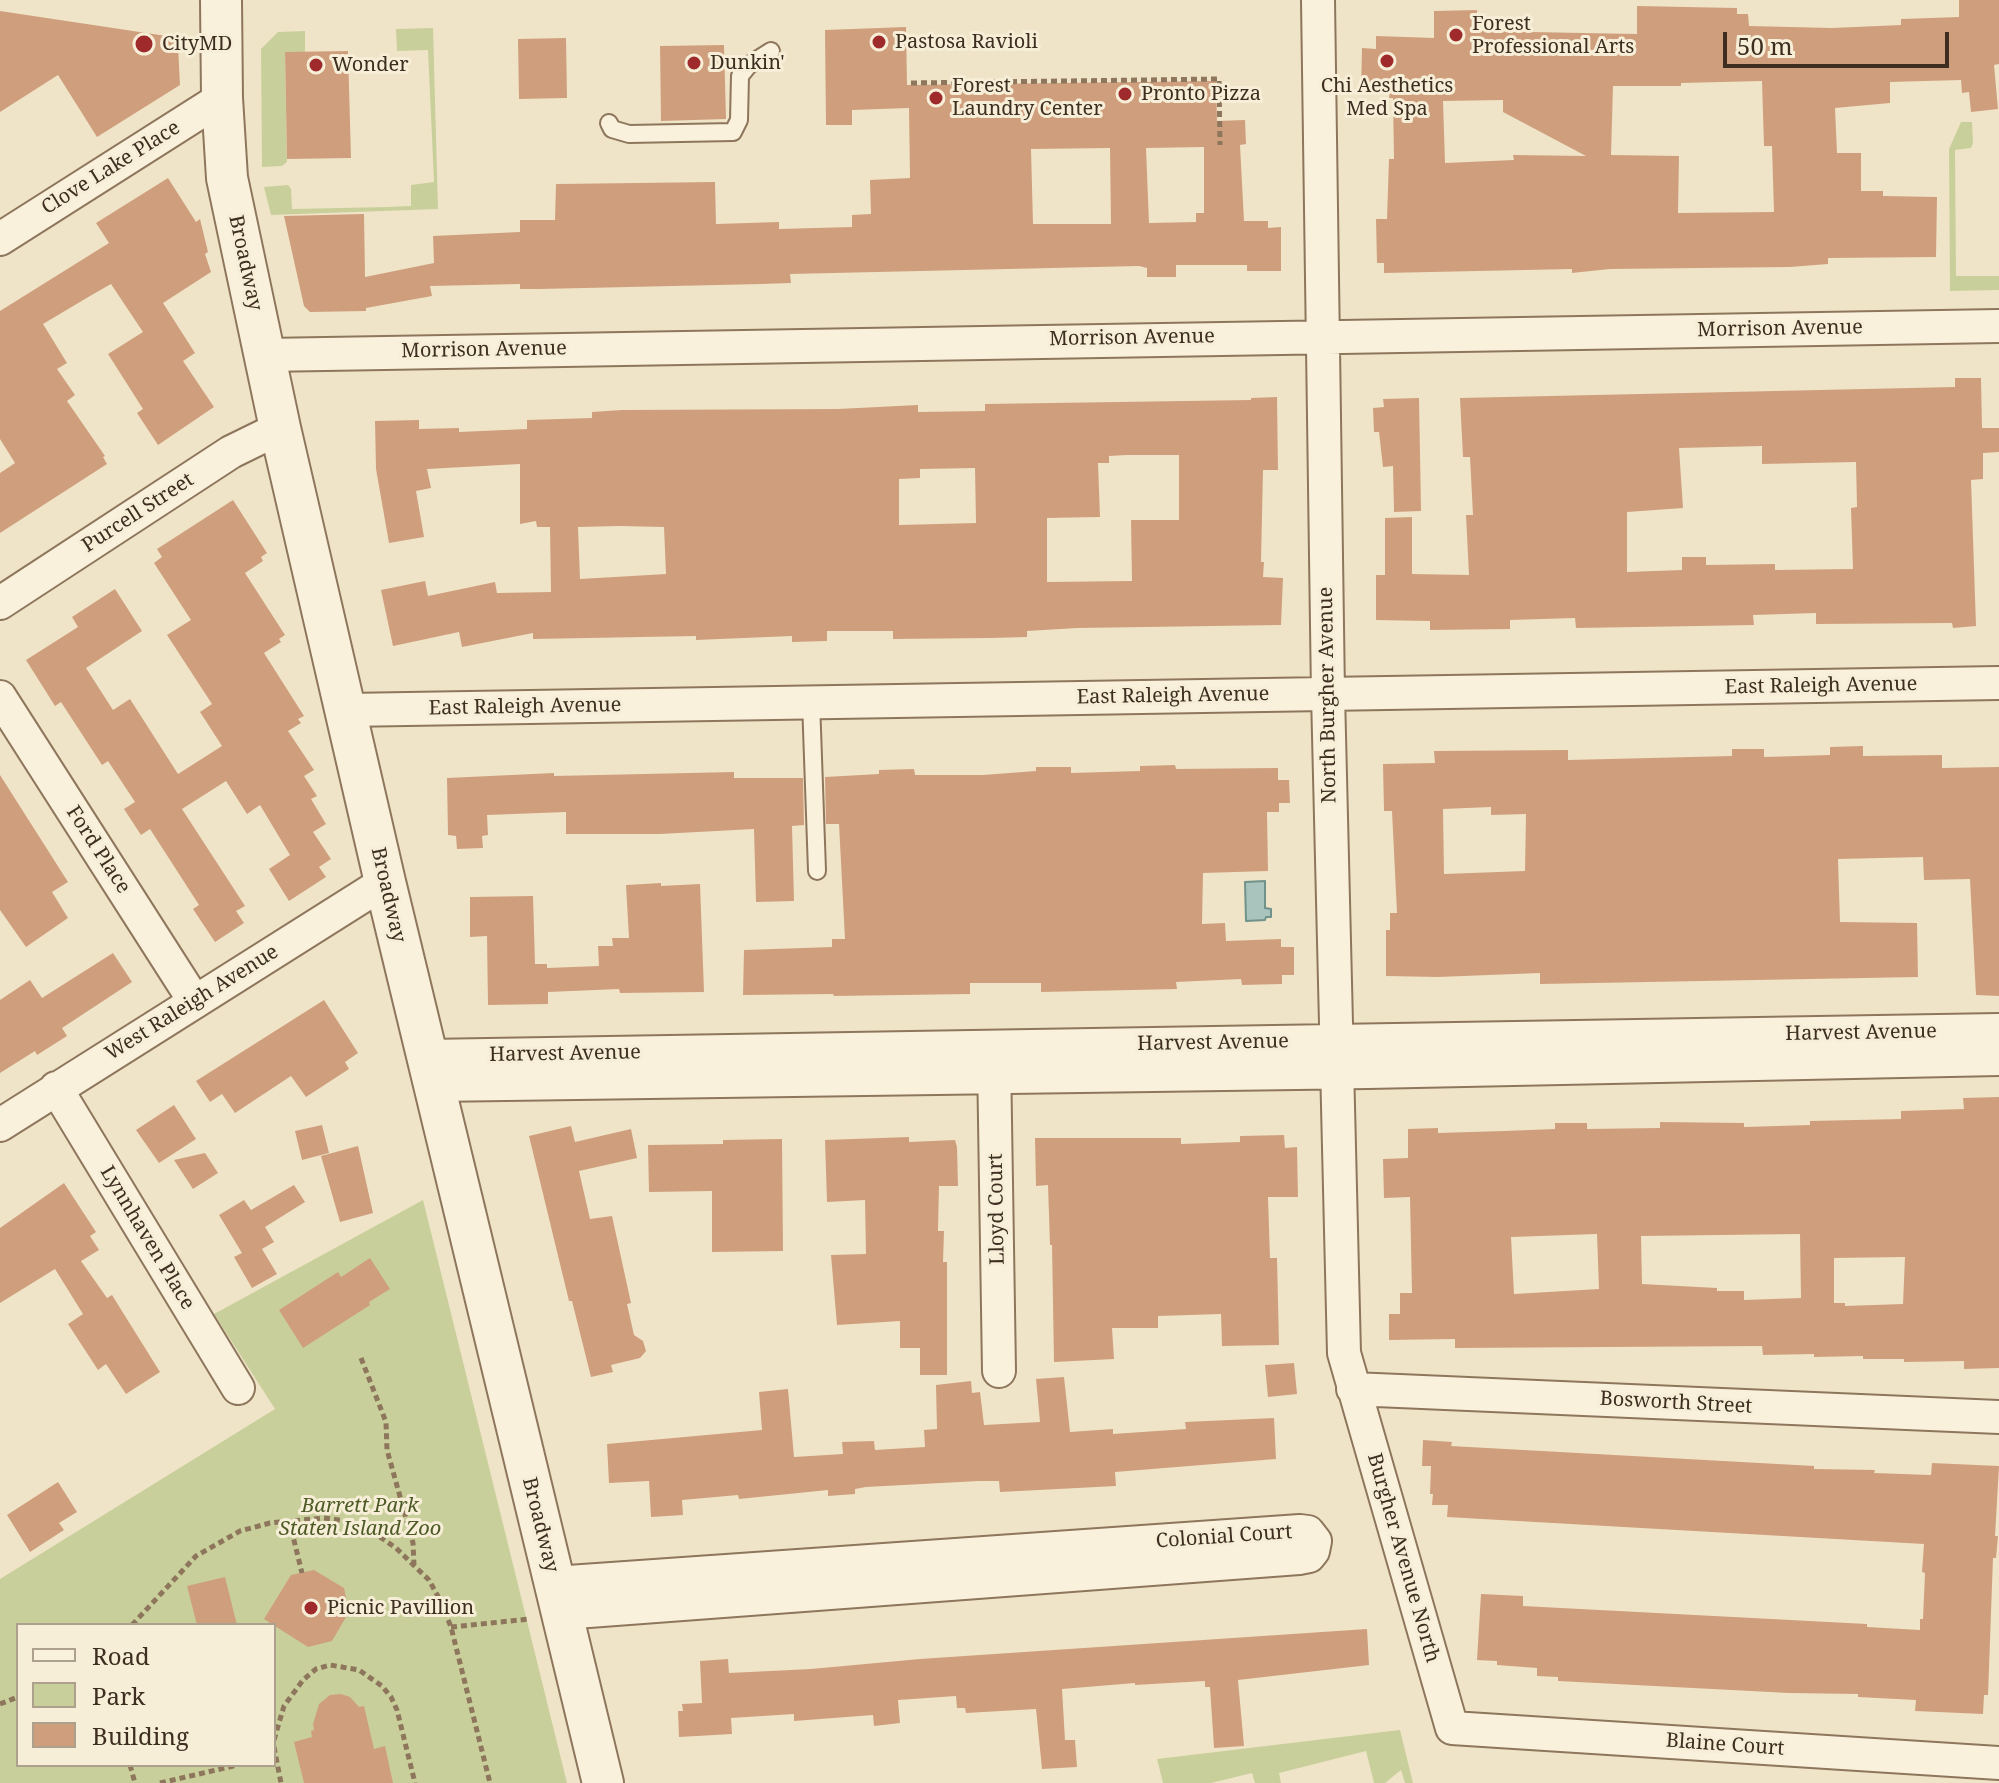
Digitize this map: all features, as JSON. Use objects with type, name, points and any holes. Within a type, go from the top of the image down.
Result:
[{"type":"street","name":"Broadway","points":[[221,0],[227,178],[280,428],[430,1071],[550,1605],[603,1783]]},
{"type":"street","name":"North Burgher Avenue","points":[[1318,0],[1336,1057],[1344,1353],[1353,1389]]},
{"type":"street","name":"Clove Lake Place","points":[[0,239],[222,98]]},
{"type":"street","name":"Morrison Avenue","points":[[265,355],[1999,326]]},
{"type":"street","name":"Purcell Street","points":[[0,603],[231,452],[280,428]]},
{"type":"street","name":"East Raleigh Avenue","points":[[346,710],[1999,683]]},
{"type":"street","name":"Ford Place","points":[[0,697],[195,1002]]},
{"type":"street","name":"West Raleigh Avenue","points":[[0,1125],[385,882]]},
{"type":"street","name":"Harvest Avenue","points":[[430,1071],[1807,1048],[1999,1030]]},
{"type":"street","name":"Harvest Avenue","points":[[1807,1048],[1999,1059]]},
{"type":"street","name":"Lloyd Court","points":[[994,1062],[999,1371]]},
{"type":"street","name":"Lynnhaven Place","points":[[56,1088],[238,1388]]},
{"type":"street","name":"Bosworth Street","points":[[1353,1389],[1999,1417]]},
{"type":"street","name":"Burgher Avenue North","points":[[1353,1389],[1452,1728]]},
{"type":"street","name":"Colonial Court","points":[[550,1605],[801,1580],[1016,1565],[1299,1558],[1309,1556],[1315,1541],[1308,1532],[1300,1531],[1016,1565]]},
{"type":"street","name":"Blaine Court","points":[[1452,1728],[1999,1763]]},
{"type":"lane","points":[[609,123],[612,129],[629,134],[733,132],[739,120],[740,76],[749,65],[771,51]]},
{"type":"lane","points":[[811,701],[817,871]]},
{"type":"path","points":[[911,83],[1219,79],[1220,145]]},
{"type":"path","points":[[361,1358],[386,1422],[387,1450],[413,1543],[414,1565]]},
{"type":"path","points":[[134,1623],[180,1571],[214,1544],[240,1531],[289,1520],[324,1518],[367,1528],[396,1548],[429,1580],[451,1627],[490,1783]]},
{"type":"path","points":[[289,1520],[302,1573]]},
{"type":"path","points":[[451,1627],[550,1605]]},
{"type":"path","points":[[276,1733],[284,1706],[303,1680],[316,1669],[330,1665],[359,1670],[382,1686],[391,1697],[415,1783]]},
{"type":"path","points":[[160,1783],[229,1767]]},
{"type":"green space","points":[[433,28],[438,209],[271,215],[264,187],[288,185],[292,209],[387,207],[411,206],[411,185],[434,182],[428,50],[397,51],[396,29]]},
{"type":"green space","points":[[305,31],[305,52],[285,53],[287,162],[282,166],[262,167],[261,49],[278,32]]},
{"type":"green space","points":[[1961,122],[1972,122],[1973,143],[1971,148],[1955,150],[1956,276],[1999,276],[1999,290],[1950,291],[1949,149]]},
{"type":"green space","name":"Barrett Park Staten Island Zoo","points":[[423,1200],[567,1783],[0,1783],[0,1579],[275,1409],[214,1314]]},
{"type":"green space","points":[[1400,1730],[1413,1783],[1405,1783],[1401,1770],[1385,1783],[1374,1783],[1366,1751],[1279,1773],[1281,1783],[1255,1783],[1252,1773],[1211,1783],[1163,1783],[1157,1759]]},
{"type":"water","points":[[1265,881],[1265,908],[1271,909],[1271,917],[1246,921],[1245,882]]},
{"type":"building","points":[[1959,0],[1999,0],[1999,64],[1994,65],[1998,109],[1971,112],[1969,92],[1962,93],[1961,80],[1890,82],[1890,103],[1835,108],[1837,153],[1861,153],[1861,191],[1883,191],[1883,196],[1937,197],[1936,257],[1828,258],[1828,264],[1790,267],[1610,269],[1572,273],[1572,269],[1384,273],[1384,263],[1377,263],[1376,219],[1387,219],[1389,159],[1394,159],[1393,98],[1389,98],[1390,91],[1361,91],[1362,48],[1376,49],[1376,36],[1434,38],[1434,11],[1477,10],[1477,31],[1637,34],[1637,6],[1737,8],[1737,14],[1748,14],[1749,26],[1832,28],[1901,25],[1901,19],[1959,17]],"holes":[[[1762,81],[1764,146],[1772,146],[1774,212],[1678,213],[1679,156],[1611,155],[1613,86]],[[1503,100],[1503,112],[1586,156],[1513,155],[1514,160],[1445,163],[1443,101]]]},
{"type":"building","points":[[0,11],[173,37],[178,46],[180,85],[97,137],[58,75],[0,112]]},
{"type":"building","points":[[906,27],[907,85],[1216,81],[1217,121],[1245,120],[1246,144],[1240,145],[1244,221],[1268,221],[1268,228],[1281,227],[1281,271],[1247,271],[1247,265],[1176,265],[1176,277],[1147,277],[1147,268],[1139,266],[790,274],[791,283],[762,284],[540,289],[520,289],[520,284],[430,286],[432,296],[366,308],[366,311],[310,312],[304,306],[284,216],[364,214],[365,277],[434,263],[433,236],[520,232],[520,220],[555,220],[556,184],[715,182],[716,224],[779,222],[779,229],[852,227],[852,215],[871,214],[870,180],[910,178],[909,108],[852,110],[852,125],[826,125],[825,30]],"holes":[[[1204,147],[1204,213],[1196,213],[1196,222],[1149,223],[1146,148]],[[1110,148],[1111,224],[1033,224],[1031,149]]]},
{"type":"building","points":[[566,38],[567,98],[519,99],[518,39]]},
{"type":"building","points":[[724,45],[726,119],[661,121],[660,46]]},
{"type":"building","points":[[348,51],[351,158],[287,159],[285,52]]},
{"type":"building","points":[[168,178],[196,222],[200,219],[211,272],[163,303],[195,353],[183,361],[214,407],[158,445],[137,413],[143,409],[108,354],[143,332],[111,284],[90,296],[43,324],[67,363],[57,369],[75,395],[67,401],[105,456],[107,464],[0,533],[0,473],[15,463],[0,439],[0,311],[109,243],[96,223]]},
{"type":"building","points":[[1955,378],[1981,378],[1982,428],[1999,428],[1999,452],[1983,453],[1983,479],[1971,480],[1976,626],[1953,628],[1952,623],[1816,624],[1816,613],[1753,615],[1754,625],[1576,628],[1575,618],[1510,620],[1510,629],[1430,630],[1430,621],[1376,620],[1376,575],[1385,575],[1385,518],[1412,517],[1412,574],[1469,575],[1466,515],[1473,515],[1470,457],[1463,457],[1460,398],[1955,387]],"holes":[[[1762,446],[1762,464],[1856,462],[1857,507],[1851,508],[1853,569],[1775,570],[1775,564],[1706,565],[1706,557],[1682,557],[1682,570],[1627,572],[1627,512],[1683,508],[1679,448]]]},
{"type":"building","points":[[1277,397],[1278,470],[1263,470],[1261,562],[1264,562],[1263,577],[1283,578],[1281,625],[1077,628],[1027,631],[1027,637],[990,638],[893,639],[893,631],[827,631],[827,641],[792,642],[792,636],[696,640],[696,636],[533,639],[533,633],[462,647],[459,632],[393,646],[381,590],[425,581],[428,596],[495,582],[497,593],[551,592],[550,527],[537,527],[536,521],[520,524],[520,464],[427,469],[431,488],[416,491],[424,537],[389,543],[376,469],[375,421],[419,420],[419,429],[459,428],[459,432],[527,429],[527,420],[592,418],[592,412],[622,410],[838,409],[918,405],[918,412],[985,411],[985,404]],"holes":[[[1179,455],[1179,520],[1131,520],[1132,581],[1047,582],[1047,518],[1100,517],[1098,463],[1109,463],[1109,456]],[[975,468],[976,523],[899,525],[899,479],[920,478],[920,469]],[[578,527],[664,527],[666,574],[580,579]]]},
{"type":"building","points":[[1419,398],[1421,511],[1394,512],[1393,466],[1383,467],[1379,432],[1374,432],[1373,408],[1384,407],[1383,399]]},
{"type":"building","points":[[233,500],[267,553],[261,557],[263,561],[245,573],[285,635],[279,639],[281,642],[264,653],[304,716],[298,719],[301,723],[288,731],[314,770],[304,776],[317,796],[311,799],[326,824],[313,832],[331,859],[319,867],[326,877],[289,901],[269,869],[290,855],[260,805],[247,814],[226,781],[182,809],[245,906],[236,911],[244,923],[215,942],[193,909],[199,905],[150,829],[141,835],[124,809],[135,802],[108,761],[102,765],[61,702],[55,706],[26,660],[78,627],[72,617],[115,589],[142,631],[86,668],[113,710],[130,699],[178,774],[222,746],[200,712],[212,704],[167,635],[191,620],[154,563],[162,557],[157,549]]},
{"type":"building","points":[[1863,746],[1863,756],[1942,755],[1942,768],[1999,767],[1999,996],[1976,995],[1970,879],[1924,880],[1923,857],[1838,859],[1840,922],[1917,923],[1918,977],[1540,984],[1540,973],[1386,976],[1386,930],[1390,930],[1390,913],[1397,913],[1392,811],[1384,811],[1383,764],[1435,763],[1434,751],[1568,750],[1568,760],[1732,756],[1732,749],[1764,749],[1764,757],[1830,755],[1830,747]],"holes":[[[1491,807],[1491,815],[1526,814],[1525,871],[1444,874],[1443,809]]]},
{"type":"building","points":[[1175,765],[1176,769],[1278,768],[1278,780],[1289,780],[1290,803],[1279,803],[1279,812],[1267,812],[1268,871],[1203,873],[1202,924],[1225,923],[1226,941],[1281,939],[1281,947],[1294,947],[1294,975],[1282,975],[1282,984],[1242,985],[1241,979],[1176,982],[1177,989],[1041,992],[1041,983],[970,983],[970,994],[743,995],[744,950],[832,947],[832,939],[845,939],[839,824],[826,824],[825,777],[879,774],[879,770],[914,769],[915,775],[983,775],[1036,771],[1036,767],[1071,767],[1071,773],[1140,771],[1140,766]]},
{"type":"building","points":[[734,772],[734,778],[803,778],[804,825],[792,826],[794,901],[756,902],[754,829],[660,834],[566,834],[566,812],[487,815],[488,835],[482,836],[483,848],[457,849],[456,836],[448,835],[447,778],[554,773],[554,776]]},
{"type":"building","points":[[0,775],[68,882],[52,892],[68,918],[26,947],[0,910]]},
{"type":"building","points":[[661,883],[661,886],[700,884],[704,992],[620,993],[619,989],[548,992],[548,1004],[488,1005],[487,936],[470,937],[470,897],[533,896],[535,964],[547,964],[547,968],[599,966],[598,946],[613,946],[612,938],[629,938],[626,885]]},
{"type":"building","points":[[113,953],[132,982],[62,1028],[67,1036],[0,1073],[0,1000],[30,980],[42,998]]},
{"type":"building","points":[[324,1000],[358,1053],[345,1062],[349,1069],[306,1097],[291,1076],[235,1113],[222,1094],[210,1102],[196,1081]]},
{"type":"building","points":[[1999,1097],[1999,1368],[1964,1369],[1964,1361],[1904,1362],[1904,1359],[1863,1359],[1863,1356],[1763,1355],[1762,1346],[1455,1348],[1455,1339],[1389,1340],[1389,1314],[1400,1314],[1400,1293],[1412,1293],[1410,1197],[1384,1198],[1383,1159],[1408,1158],[1408,1129],[1438,1128],[1438,1133],[1555,1129],[1555,1123],[1587,1123],[1587,1129],[1660,1128],[1660,1122],[1744,1123],[1744,1127],[1810,1125],[1810,1121],[1901,1119],[1901,1111],[1964,1109],[1963,1098]],"holes":[[[1597,1234],[1599,1289],[1514,1294],[1511,1237]],[[1800,1234],[1801,1298],[1744,1300],[1744,1291],[1642,1284],[1641,1236]],[[1905,1257],[1903,1304],[1845,1306],[1845,1303],[1834,1303],[1834,1258]]]},
{"type":"building","points":[[174,1105],[196,1139],[159,1163],[136,1130]]},
{"type":"building","points":[[322,1125],[329,1153],[302,1160],[295,1131]]},
{"type":"building","points":[[571,1126],[575,1142],[631,1129],[637,1158],[579,1171],[590,1219],[612,1216],[631,1303],[627,1304],[634,1335],[643,1341],[646,1351],[640,1358],[611,1365],[613,1372],[591,1377],[529,1136]]},
{"type":"building","points":[[1284,1135],[1285,1148],[1297,1147],[1298,1197],[1268,1197],[1270,1258],[1277,1258],[1279,1345],[1222,1346],[1221,1314],[1158,1316],[1158,1328],[1112,1328],[1114,1359],[1054,1362],[1048,1185],[1036,1186],[1035,1138],[1181,1138],[1181,1144],[1240,1142],[1240,1136]]},
{"type":"building","points":[[909,1137],[909,1142],[955,1140],[957,1147],[958,1186],[939,1186],[938,1231],[944,1231],[943,1262],[947,1262],[947,1375],[920,1375],[920,1348],[900,1348],[900,1321],[837,1325],[831,1255],[866,1254],[865,1200],[827,1202],[825,1140]]},
{"type":"building","points":[[782,1139],[783,1251],[712,1252],[712,1191],[649,1192],[648,1145]]},
{"type":"building","points":[[358,1146],[373,1213],[340,1222],[321,1156]]},
{"type":"building","points":[[205,1153],[218,1173],[193,1189],[174,1160]]},
{"type":"building","points":[[64,1183],[96,1232],[90,1236],[99,1250],[81,1261],[107,1298],[112,1295],[160,1372],[126,1394],[106,1364],[98,1370],[68,1324],[83,1314],[55,1269],[0,1303],[0,1228]]},
{"type":"building","points":[[294,1185],[305,1202],[265,1227],[274,1242],[262,1249],[277,1274],[252,1288],[234,1257],[242,1253],[219,1215],[244,1200],[251,1210]]},
{"type":"building","points":[[370,1258],[390,1289],[303,1348],[279,1310],[338,1272],[341,1277]]},
{"type":"building","points":[[1294,1363],[1297,1394],[1268,1397],[1265,1365]]},
{"type":"building","points":[[1064,1377],[1070,1432],[1113,1429],[1113,1434],[1186,1429],[1185,1422],[1274,1418],[1276,1459],[1115,1472],[1116,1486],[1000,1492],[999,1481],[979,1481],[866,1487],[855,1489],[855,1494],[828,1496],[828,1490],[739,1499],[738,1495],[682,1500],[683,1515],[651,1517],[649,1481],[609,1483],[607,1444],[762,1430],[759,1392],[788,1389],[794,1457],[843,1454],[842,1442],[874,1441],[875,1450],[925,1447],[924,1430],[937,1429],[936,1385],[971,1381],[972,1393],[980,1392],[984,1425],[1040,1422],[1036,1379]]},
{"type":"building","points":[[1423,1440],[1452,1442],[1451,1446],[1814,1466],[1814,1469],[1875,1470],[1874,1473],[1931,1475],[1932,1463],[1999,1466],[1988,1695],[1984,1695],[1983,1714],[1915,1711],[1916,1700],[1858,1697],[1858,1694],[1558,1681],[1558,1677],[1537,1676],[1537,1668],[1477,1660],[1481,1594],[1523,1596],[1523,1606],[1867,1624],[1867,1627],[1920,1630],[1920,1619],[1923,1619],[1924,1544],[1447,1517],[1448,1505],[1432,1505],[1431,1466],[1422,1466]]},
{"type":"building","points":[[58,1482],[77,1512],[59,1523],[64,1530],[30,1552],[7,1515]]},
{"type":"building","name":"Picnic Pavillion","points":[[314,1570],[344,1588],[349,1612],[332,1641],[308,1647],[276,1627],[276,1623],[264,1619],[291,1575]]},
{"type":"building","points":[[225,1577],[236,1623],[196,1623],[187,1586]]},
{"type":"building","points":[[1367,1629],[1369,1665],[1238,1680],[1244,1746],[1214,1748],[1210,1687],[1205,1687],[1205,1681],[1062,1689],[1065,1740],[1075,1740],[1077,1767],[1042,1769],[1036,1709],[966,1713],[965,1708],[957,1708],[956,1696],[898,1700],[900,1723],[874,1726],[873,1715],[794,1721],[794,1714],[731,1718],[732,1734],[679,1737],[678,1711],[683,1711],[682,1704],[702,1703],[700,1661],[728,1659],[729,1673]]},
{"type":"building","points":[[330,1695],[350,1697],[359,1707],[364,1706],[374,1749],[385,1746],[393,1783],[304,1783],[294,1742],[312,1737],[319,1704]]},
{"type":"place","name":"Forest Professional Arts","points":[[1456,35]]},
{"type":"place","name":"Pastosa Ravioli","points":[[879,42]]},
{"type":"place","name":"CityMD","points":[[144,44]]},
{"type":"place","name":"Chi Aesthetics Med Spa","points":[[1387,61]]},
{"type":"place","name":"Dunkin'","points":[[694,63]]},
{"type":"place","name":"Wonder","points":[[316,65]]},
{"type":"place","name":"Pronto Pizza","points":[[1125,94]]},
{"type":"place","name":"Forest Laundry Center","points":[[936,98]]},
{"type":"place","name":"Picnic Pavillion","points":[[311,1608]]}]
